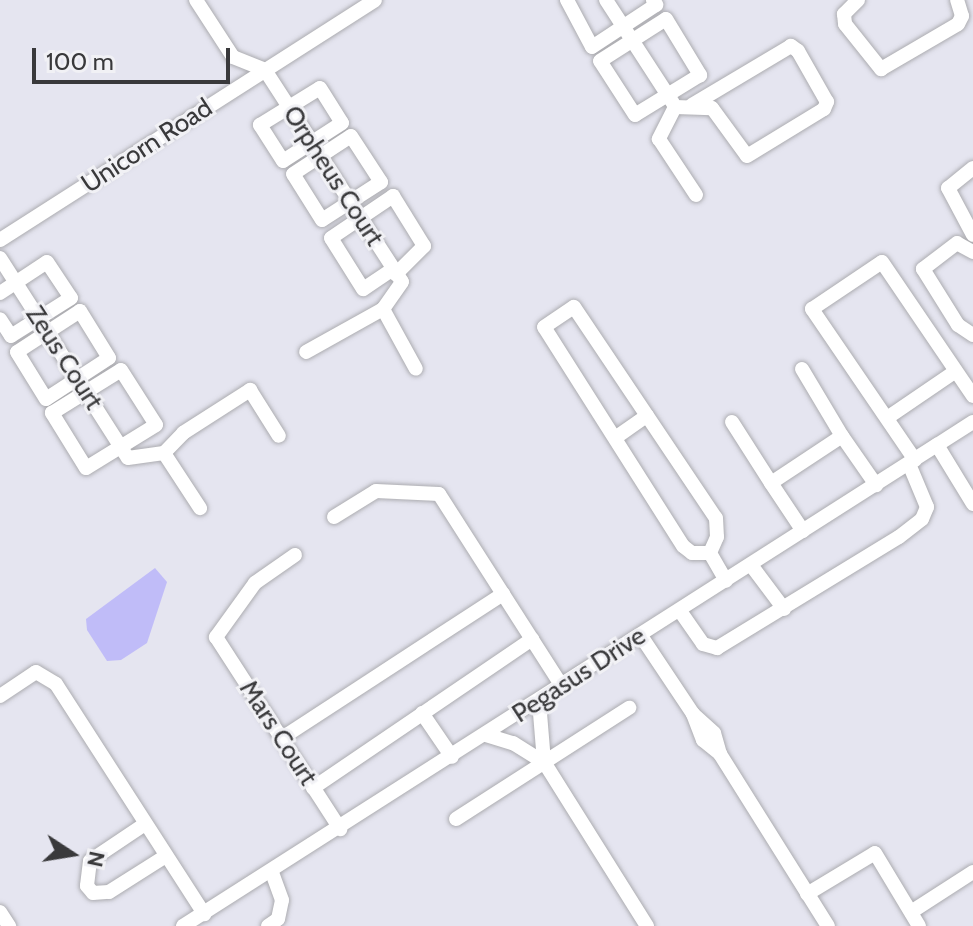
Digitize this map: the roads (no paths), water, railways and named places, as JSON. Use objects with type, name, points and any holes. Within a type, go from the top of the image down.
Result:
[{"type":"street","points":[[196,0],[233,57],[265,70]]},
{"type":"street","name":"Unicorn Road","points":[[0,240],[375,0]]},
{"type":"street","points":[[606,0],[671,101],[692,105],[712,108],[740,152],[754,155],[824,109],[827,102],[798,51],[782,48],[692,105]]},
{"type":"street","points":[[858,0],[844,14],[845,24],[881,69],[958,24],[962,16],[957,0]]},
{"type":"street","points":[[565,1],[592,47],[655,2]]},
{"type":"street","points":[[666,19],[700,75],[671,101],[635,115],[600,61],[632,40],[666,19]]},
{"type":"street","name":"Orpheus Court","points":[[265,70],[397,275]]},
{"type":"street","points":[[289,107],[260,125],[283,161],[316,149],[351,136],[381,182],[322,220],[293,174],[316,149],[342,123],[320,88],[289,107]]},
{"type":"street","points":[[671,101],[659,139],[696,195]]},
{"type":"street","points":[[973,168],[948,188],[973,235]]},
{"type":"street","points":[[306,352],[383,309],[397,275],[424,246],[393,196],[331,238],[363,289],[397,275]]},
{"type":"street","points":[[973,252],[957,243],[923,269],[958,325],[973,335]]},
{"type":"street","name":"Zeus Court","points":[[0,258],[125,452]]},
{"type":"street","points":[[0,293],[47,262],[71,298],[11,336],[0,319]]},
{"type":"street","points":[[680,611],[703,644],[717,648],[784,609],[922,519],[927,507],[912,462],[887,418],[812,309],[882,262],[973,396]]},
{"type":"street","points":[[574,307],[716,518],[717,537],[710,553],[692,553],[683,546],[544,327],[574,307]]},
{"type":"street","points":[[383,309],[416,369]]},
{"type":"street","points":[[47,332],[17,352],[46,399],[82,386],[121,370],[156,425],[125,452],[86,468],[52,413],[82,386],[109,358],[80,311],[47,332]]},
{"type":"street","points":[[802,369],[876,485]]},
{"type":"street","points":[[887,418],[956,371]]},
{"type":"street","points":[[125,452],[164,453],[183,433],[250,390],[279,436]]},
{"type":"street","points":[[615,438],[647,416]]},
{"type":"street","points":[[732,422],[803,531]]},
{"type":"street","name":"Pegasus Drive","points":[[183,926],[340,829],[973,422]]},
{"type":"street","points":[[771,483],[842,436]]},
{"type":"street","points":[[937,445],[973,504]]},
{"type":"street","points":[[164,453],[200,508]]},
{"type":"street","points":[[334,517],[376,491],[439,494],[562,686]]},
{"type":"street","points":[[710,553],[726,581]]},
{"type":"street","name":"Mars Court","points":[[295,555],[255,583],[216,637],[340,829]]},
{"type":"street","points":[[751,565],[784,609]]},
{"type":"street","points":[[282,738],[503,594]]},
{"type":"street","points":[[641,636],[693,714],[703,740],[720,754],[828,926]]},
{"type":"street","points":[[313,788],[532,639]]},
{"type":"street","points":[[0,696],[36,672],[56,684],[204,914]]},
{"type":"street","points":[[539,701],[544,762]]},
{"type":"street","points":[[456,819],[629,708]]},
{"type":"street","points":[[422,713],[452,757]]},
{"type":"street","points":[[486,735],[513,743],[544,762],[647,926]]},
{"type":"street","points":[[145,824],[90,861],[87,886],[93,893],[109,892],[166,856]]},
{"type":"street","points":[[807,894],[875,853],[919,926]]},
{"type":"street","points":[[268,926],[278,919],[282,900],[272,872]]},
{"type":"street","points":[[911,912],[973,872]]},
{"type":"street","points":[[0,912],[9,926]]}]
